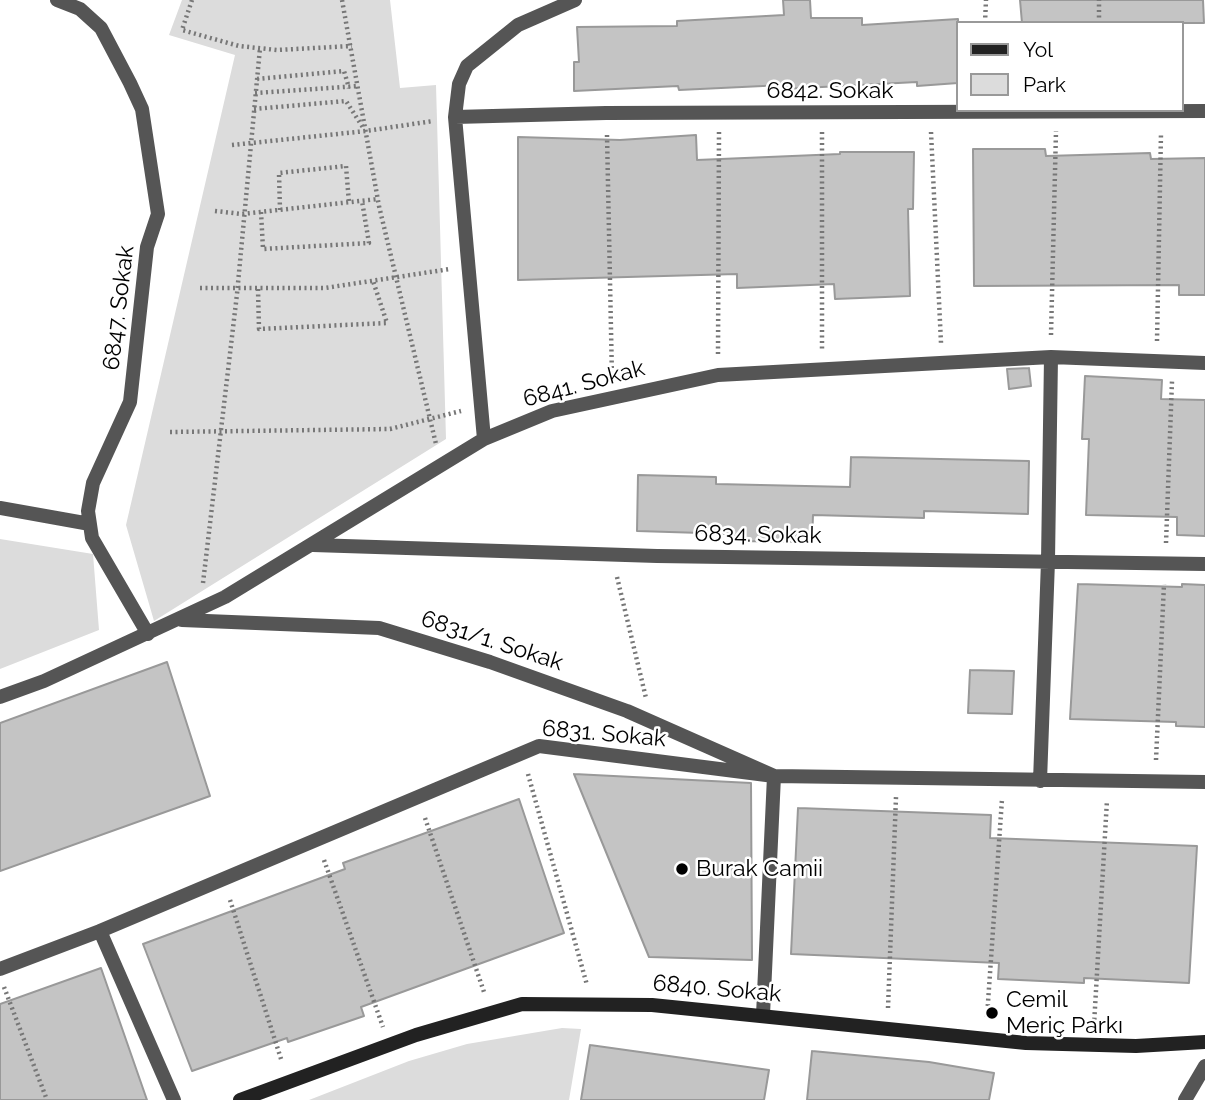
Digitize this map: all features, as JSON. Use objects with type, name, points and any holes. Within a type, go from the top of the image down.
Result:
[{"type":"street","name":"6847. Sokak","points":[[57,0],[80,9],[101,28],[138,100],[142,109],[158,214],[147,247],[130,402],[93,483],[88,511],[92,538],[148,634]]},
{"type":"street","points":[[484,439],[455,117],[459,84],[467,66],[518,25],[575,0]]},
{"type":"street","name":"6842. Sokak","points":[[1184,111],[1205,111]]},
{"type":"street","name":"6842. Sokak","points":[[455,117],[606,113],[1057,112]]},
{"type":"street","points":[[1040,781],[1048,561],[1051,357]]},
{"type":"street","name":"6841. Sokak","points":[[0,697],[44,681],[180,620],[311,545],[484,439],[552,411],[718,375],[1051,357],[1205,363]]},
{"type":"street","points":[[0,508],[90,524]]},
{"type":"street","name":"6834. Sokak","points":[[311,545],[612,555],[1205,564]]},
{"type":"street","name":"6831/1. Sokak","points":[[180,620],[379,628],[491,662],[652,722],[774,776]]},
{"type":"street","name":"6831. Sokak","points":[[0,969],[100,931],[539,746],[774,776],[1205,782]]},
{"type":"street","points":[[764,1015],[774,776]]},
{"type":"street","points":[[100,931],[174,1100]]},
{"type":"street","name":"6840. Sokak","points":[[240,1100],[390,1045],[522,1004],[653,1005],[986,1039],[1093,1045],[1205,1042]]},
{"type":"street","points":[[1185,1100],[1205,1066]]},
{"type":"path","points":[[192,0],[182,30],[239,46],[260,48],[352,46]]},
{"type":"path","points":[[342,0],[379,199],[440,466]]},
{"type":"path","points":[[985,21],[986,0]]},
{"type":"path","points":[[1099,0],[1099,21]]},
{"type":"path","points":[[198,610],[237,289],[242,214],[260,48]]},
{"type":"path","points":[[257,79],[344,71],[349,88]]},
{"type":"path","points":[[255,93],[359,86]]},
{"type":"path","points":[[254,109],[346,102],[366,131]]},
{"type":"path","points":[[1051,357],[1057,112]]},
{"type":"path","points":[[1157,361],[1161,112]]},
{"type":"path","points":[[606,113],[613,398]]},
{"type":"path","points":[[718,375],[719,113]]},
{"type":"path","points":[[822,113],[822,369]]},
{"type":"path","points":[[930,113],[942,363]]},
{"type":"path","points":[[232,145],[366,131],[455,117]]},
{"type":"path","points":[[279,210],[279,173],[332,167],[346,166],[349,203]]},
{"type":"path","points":[[215,211],[242,214],[379,199]]},
{"type":"path","points":[[261,212],[264,249],[369,243],[362,201]]},
{"type":"path","points":[[200,288],[325,288],[468,265]]},
{"type":"path","points":[[258,289],[259,329],[387,323],[373,281]]},
{"type":"path","points":[[1155,782],[1173,362]]},
{"type":"path","points":[[170,432],[390,429],[481,405]]},
{"type":"path","points":[[612,555],[652,722]]},
{"type":"path","points":[[523,753],[592,1004]]},
{"type":"path","points":[[887,1028],[897,778]]},
{"type":"path","points":[[986,1039],[1003,780]]},
{"type":"path","points":[[1093,1045],[1108,781]]},
{"type":"path","points":[[418,797],[491,1013]]},
{"type":"path","points":[[317,839],[390,1045]]},
{"type":"path","points":[[223,879],[288,1081]]},
{"type":"path","points":[[0,977],[47,1100]]},
{"type":"green space","points":[[182,0],[390,0],[400,88],[436,85],[446,439],[154,621],[126,525],[235,55],[169,35]]},
{"type":"green space","points":[[0,539],[93,554],[99,630],[0,669]]},
{"type":"green space","points":[[562,1028],[581,1029],[569,1100],[309,1100],[409,1061],[467,1044]]},
{"type":"building","points":[[783,0],[810,0],[811,18],[862,18],[862,25],[958,19],[956,83],[917,86],[917,82],[784,89],[784,85],[679,90],[678,86],[574,91],[574,62],[579,62],[577,27],[677,26],[677,21],[784,15]]},
{"type":"building","points":[[1020,0],[1203,0],[1204,23],[1022,21]]},
{"type":"building","points":[[696,135],[697,160],[840,152],[914,152],[913,209],[908,209],[910,296],[835,299],[834,284],[737,288],[737,274],[518,280],[518,137],[620,140]]},
{"type":"building","points":[[973,149],[1045,149],[1046,156],[1150,153],[1151,159],[1205,158],[1205,295],[1179,295],[1179,285],[974,286]]},
{"type":"building","points":[[1029,368],[1031,386],[1009,389],[1007,369]]},
{"type":"building","points":[[1085,376],[1162,380],[1161,399],[1205,400],[1205,536],[1177,535],[1177,517],[1086,515],[1089,439],[1082,439]]},
{"type":"building","points":[[851,457],[1029,461],[1028,514],[924,511],[924,518],[813,515],[812,542],[734,541],[734,534],[637,531],[638,475],[716,477],[716,484],[850,487]]},
{"type":"building","points":[[1078,584],[1182,587],[1182,584],[1205,585],[1205,727],[1176,726],[1176,722],[1070,719]]},
{"type":"building","points":[[167,662],[210,796],[0,871],[0,723]]},
{"type":"building","points":[[970,670],[1014,671],[1012,714],[968,713]]},
{"type":"building","name":"Burak Camii","points":[[574,774],[751,783],[752,960],[649,957]]},
{"type":"building","points":[[519,799],[564,933],[361,1007],[364,1016],[288,1042],[287,1038],[192,1071],[143,944],[345,869],[343,863]]},
{"type":"building","points":[[798,808],[991,815],[990,838],[1197,846],[1189,983],[1084,978],[1084,983],[998,979],[999,963],[791,954]]},
{"type":"building","points":[[101,968],[147,1100],[0,1100],[0,1004]]},
{"type":"building","points":[[590,1045],[769,1070],[764,1100],[581,1100]]},
{"type":"building","points":[[812,1051],[929,1062],[994,1073],[989,1100],[807,1100]]},
{"type":"place","name":"Burak Camii","points":[[682,869]]},
{"type":"place","name":"Cemil Meriç Parkı","points":[[992,1013]]}]
